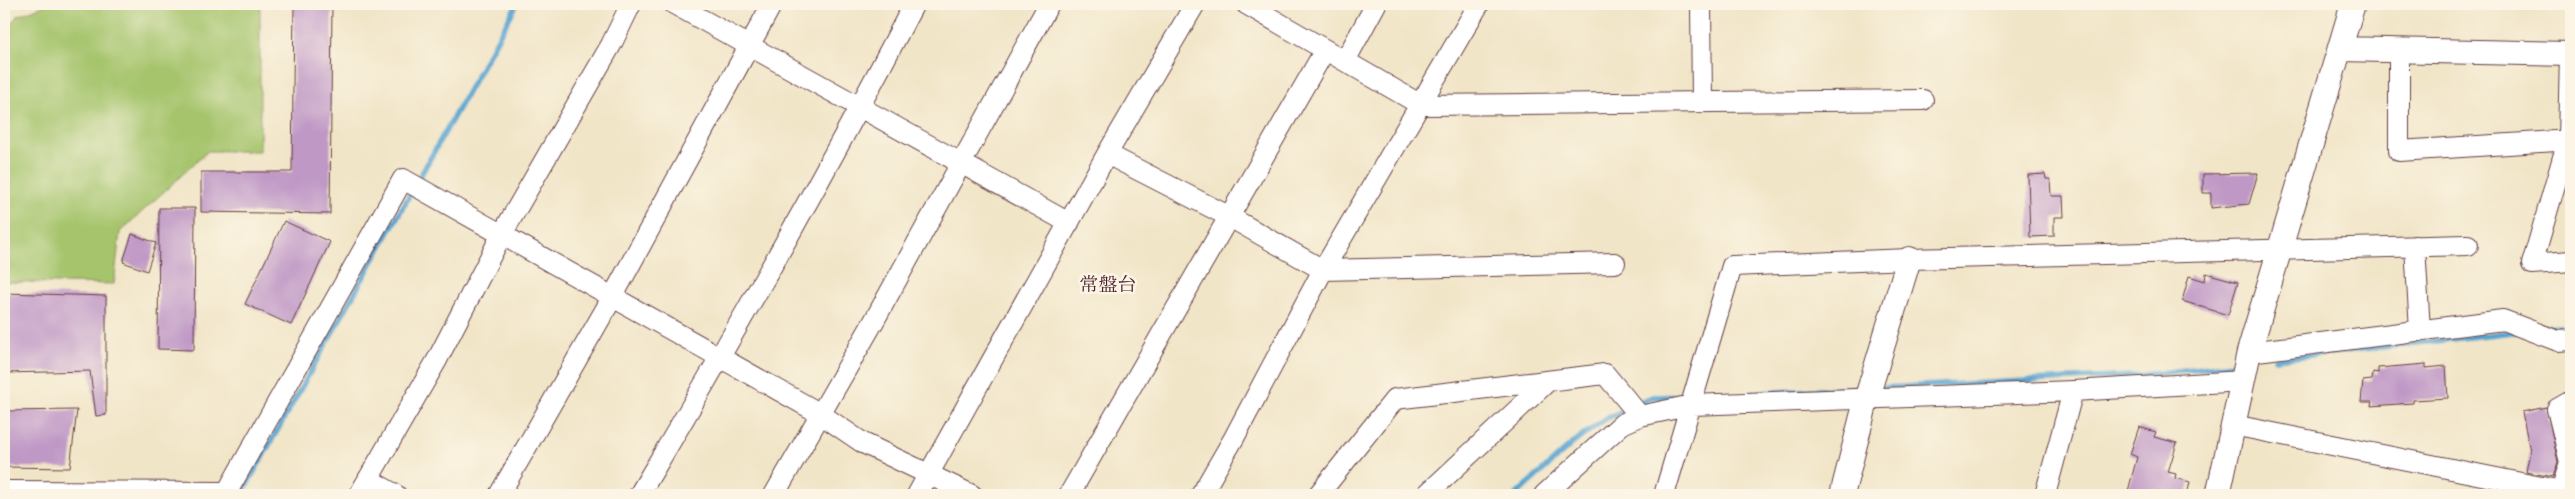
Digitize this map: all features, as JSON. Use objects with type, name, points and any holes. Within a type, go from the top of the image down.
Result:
[{"type":"street","points":[[396,495],[363,487],[437,360],[501,236],[611,45],[631,4]]},
{"type":"street","points":[[674,4],[748,47],[1069,223]]},
{"type":"street","points":[[499,495],[612,298],[772,4]]},
{"type":"street","points":[[639,495],[720,358],[860,108],[914,4]]},
{"type":"street","points":[[774,495],[819,413],[874,321],[1049,4]]},
{"type":"street","points":[[917,495],[1107,154],[1195,4]]},
{"type":"street","points":[[1345,61],[1376,4]]},
{"type":"street","points":[[1201,495],[1234,438],[1322,270],[1479,4]]},
{"type":"street","points":[[1701,4],[1702,102]]},
{"type":"street","points":[[2218,495],[2249,352],[2353,4]]},
{"type":"street","points":[[1254,6],[1325,50],[1421,105],[1923,100]]},
{"type":"street","points":[[2340,48],[2571,54],[2570,140],[2532,264],[2571,261]]},
{"type":"street","points":[[1069,495],[1325,50]]},
{"type":"street","points":[[2399,51],[2399,151],[2570,140]]},
{"type":"street","points":[[1107,154],[1228,216],[1322,270],[1615,263]]},
{"type":"street","points":[[4,491],[227,492],[403,179],[501,236],[819,413],[863,443],[972,495]]},
{"type":"street","points":[[1664,495],[1732,266],[1909,259],[2468,245]]},
{"type":"street","points":[[2415,246],[2420,331]]},
{"type":"street","points":[[1842,495],[1867,397],[1909,259]]},
{"type":"street","points":[[2249,352],[2503,320],[2558,341],[2571,340]]},
{"type":"street","points":[[1318,495],[1395,399],[1605,374],[1640,416]]},
{"type":"street","points":[[1426,495],[1548,381]]},
{"type":"street","points":[[1544,495],[1622,424],[1640,416],[1692,405],[1867,397],[2073,391],[2243,381]]},
{"type":"street","points":[[2045,495],[2073,391]]},
{"type":"street","points":[[2233,425],[2566,492],[2570,462],[2558,409],[2571,401]]},
{"type":"green space","points":[[48,4],[260,4],[260,151],[208,151],[120,232],[114,284],[4,282],[4,33],[17,16]]},
{"type":"building","points":[[294,4],[332,4],[330,214],[201,212],[201,172],[292,172]]},
{"type":"building","points":[[2258,173],[2249,204],[2211,208],[2211,193],[2203,193],[2203,174]]},
{"type":"building","points":[[2045,174],[2046,179],[2050,179],[2051,196],[2063,196],[2064,217],[2054,217],[2054,236],[2030,237],[2028,175]]},
{"type":"building","points":[[159,208],[195,208],[194,350],[158,349]]},
{"type":"building","points":[[284,221],[330,242],[291,325],[245,304]]},
{"type":"building","points":[[132,234],[156,243],[147,271],[123,262]]},
{"type":"building","points":[[2206,273],[2238,282],[2228,315],[2182,301],[2189,276],[2205,281]]},
{"type":"building","points":[[4,293],[106,296],[106,415],[96,416],[90,371],[4,373]]},
{"type":"building","points":[[2426,364],[2426,368],[2446,366],[2448,398],[2413,400],[2413,403],[2371,406],[2372,402],[2361,402],[2363,381],[2372,380],[2373,372],[2378,373],[2378,368]]},
{"type":"building","points":[[2546,407],[2558,462],[2553,477],[2526,472],[2530,451],[2522,412]]},
{"type":"building","points":[[77,410],[70,468],[4,467],[4,411]]},
{"type":"building","points":[[2139,427],[2156,432],[2154,437],[2177,443],[2168,472],[2176,474],[2175,478],[2190,482],[2187,495],[2127,495],[2137,457],[2130,454]]},
{"type":"waterway","points":[[241,495],[517,4]]},
{"type":"waterway","points":[[2546,328],[2571,326]]},
{"type":"waterway","points":[[2275,359],[2514,332]]},
{"type":"waterway","points":[[1877,388],[2136,376],[2241,363]]},
{"type":"waterway","points":[[1752,393],[1865,388]]},
{"type":"waterway","points":[[1516,495],[1573,443],[1604,420],[1652,397],[1690,396]]},
{"type":"district","name":"常盤台","points":[[1108,284]]}]
